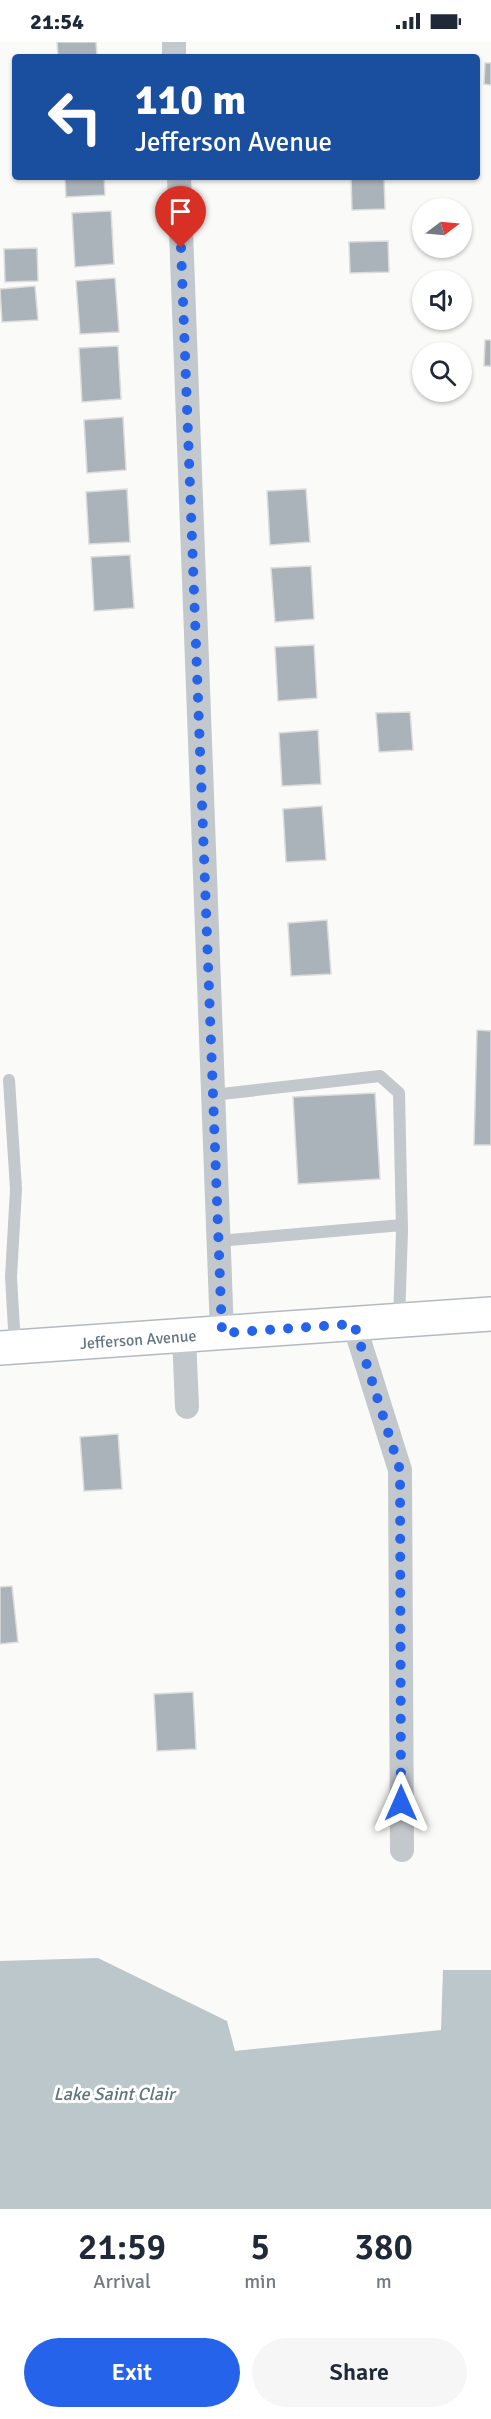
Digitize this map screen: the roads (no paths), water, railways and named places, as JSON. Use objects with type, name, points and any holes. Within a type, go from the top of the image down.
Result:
[{"type":"main road","name":"Jefferson Avenue","points":[[7,1348],[491,1314]]},
{"type":"street","points":[[179,180],[222,1333]]},
{"type":"street","points":[[354,1324],[400,1470],[402,1850]]},
{"type":"street","points":[[184,1336],[187,1407]]},
{"type":"lane","points":[[213,1095],[380,1076],[399,1093],[402,1225],[399,1321]]},
{"type":"lane","points":[[7,1348],[16,1189],[9,1080]]},
{"type":"lane","points":[[218,1241],[402,1225]]},
{"type":"water","name":"Lake Saint Clair","points":[[98,1958],[227,2021],[235,2051],[441,2030],[443,1970],[491,1970],[491,2209],[0,2209],[0,1961]]}]
